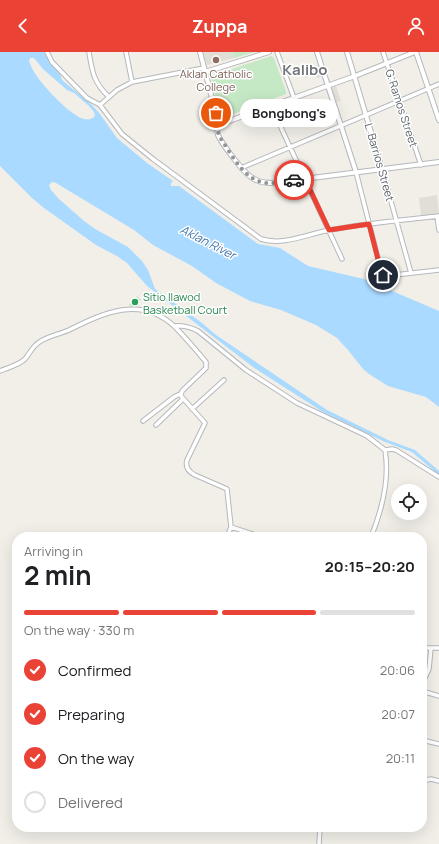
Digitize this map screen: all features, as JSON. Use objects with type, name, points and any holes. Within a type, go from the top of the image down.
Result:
[{"type":"street","points":[[47,52],[52,62],[87,98],[100,105],[122,134],[261,240],[274,242],[298,238],[329,230],[438,216],[439,230]]},
{"type":"street","points":[[89,52],[92,70],[99,86],[109,97]]},
{"type":"street","points":[[126,52],[132,82]]},
{"type":"street","points":[[200,52],[218,125],[217,129],[219,136],[241,168],[252,178],[265,183],[272,183],[439,162]]},
{"type":"street","points":[[100,105],[121,88],[132,82],[204,70],[268,52]]},
{"type":"street","points":[[277,52],[294,98]]},
{"type":"street","points":[[317,52],[356,172],[383,275],[439,270]]},
{"type":"street","name":"L. Barrios Street","points":[[348,52],[411,273]]},
{"type":"street","name":"G. Ramos Street","points":[[383,52],[421,165]]},
{"type":"street","points":[[218,125],[328,86],[416,52],[439,120]]},
{"type":"street","points":[[241,168],[439,84]]},
{"type":"street","points":[[271,106],[342,259]]},
{"type":"street","points":[[1,370],[24,360],[34,346],[41,340],[62,333],[89,320],[115,311],[146,310],[160,316],[174,326],[204,360],[206,368],[180,394],[143,421]]},
{"type":"street","points":[[174,326],[179,325],[194,328],[246,370],[297,403],[367,436],[385,450],[396,450],[439,477]]},
{"type":"street","points":[[192,409],[224,380]]},
{"type":"street","points":[[180,394],[204,422],[187,460],[187,467],[195,475],[227,489],[231,527],[229,532]]},
{"type":"street","points":[[156,425],[183,399]]},
{"type":"street","points":[[373,532],[380,514],[385,489],[387,470],[385,450]]},
{"type":"street","points":[[231,527],[246,532]]},
{"type":"street","points":[[427,648],[439,648]]},
{"type":"street","points":[[427,675],[430,669],[431,648]]},
{"type":"street","points":[[427,692],[439,696]]},
{"type":"street","points":[[427,741],[439,744]]},
{"type":"street","points":[[427,780],[431,779],[439,781]]},
{"type":"street","points":[[319,844],[320,832]]},
{"type":"shaded area","name":"Aklan Catholic College","points":[[203,52],[232,52],[234,58],[207,65]]},
{"type":"shaded area","points":[[317,65],[322,77],[317,78],[315,74],[305,78],[302,71]]},
{"type":"shaded area","points":[[336,86],[341,101],[336,102],[331,88]]},
{"type":"shaded area","points":[[437,195],[439,214],[421,216],[419,198]]},
{"type":"green space","points":[[232,52],[255,52],[234,58]]},
{"type":"green space","points":[[271,56],[274,58],[286,94],[225,117],[221,117],[211,76]]},
{"type":"green space","name":"Sitio Ilawod Basketball Court","points":[[137,296],[141,300],[133,309],[129,305]]},
{"type":"water","name":"Aklan River","points":[[0,52],[44,52],[59,71],[62,80],[92,105],[117,138],[147,163],[173,181],[171,186],[179,186],[258,244],[280,248],[308,266],[364,279],[439,311],[439,407],[426,397],[388,386],[369,374],[337,338],[316,325],[281,310],[250,301],[216,283],[192,266],[153,245],[134,230],[56,183],[52,182],[49,185],[51,190],[59,199],[84,221],[95,229],[128,247],[142,261],[148,270],[155,289],[216,335],[327,410],[388,440],[415,450],[439,471],[439,475],[412,452],[385,442],[323,412],[253,367],[147,286],[127,263],[96,245],[44,208],[0,166]],"holes":[[[30,58],[34,58],[43,69],[67,90],[74,93],[89,106],[94,112],[95,116],[92,119],[84,119],[79,117],[72,113],[58,100],[45,87],[34,72],[29,61]]]},
{"type":"way so far","points":[[216,113],[219,125],[217,129],[219,136],[247,174],[254,179],[265,183],[294,180]]},
{"type":"place","name":"Aklan Catholic College","points":[[216,60]]},
{"type":"place","name":"Bongbong's","points":[[216,113]]},
{"type":"place","name":"Sitio Ilawod Basketball Court","points":[[135,302]]},
{"type":"district","name":"Kalibo","points":[[305,69]]},
{"type":"route","points":[[294,180],[305,179],[329,230],[369,224],[381,273],[383,275]]}]
